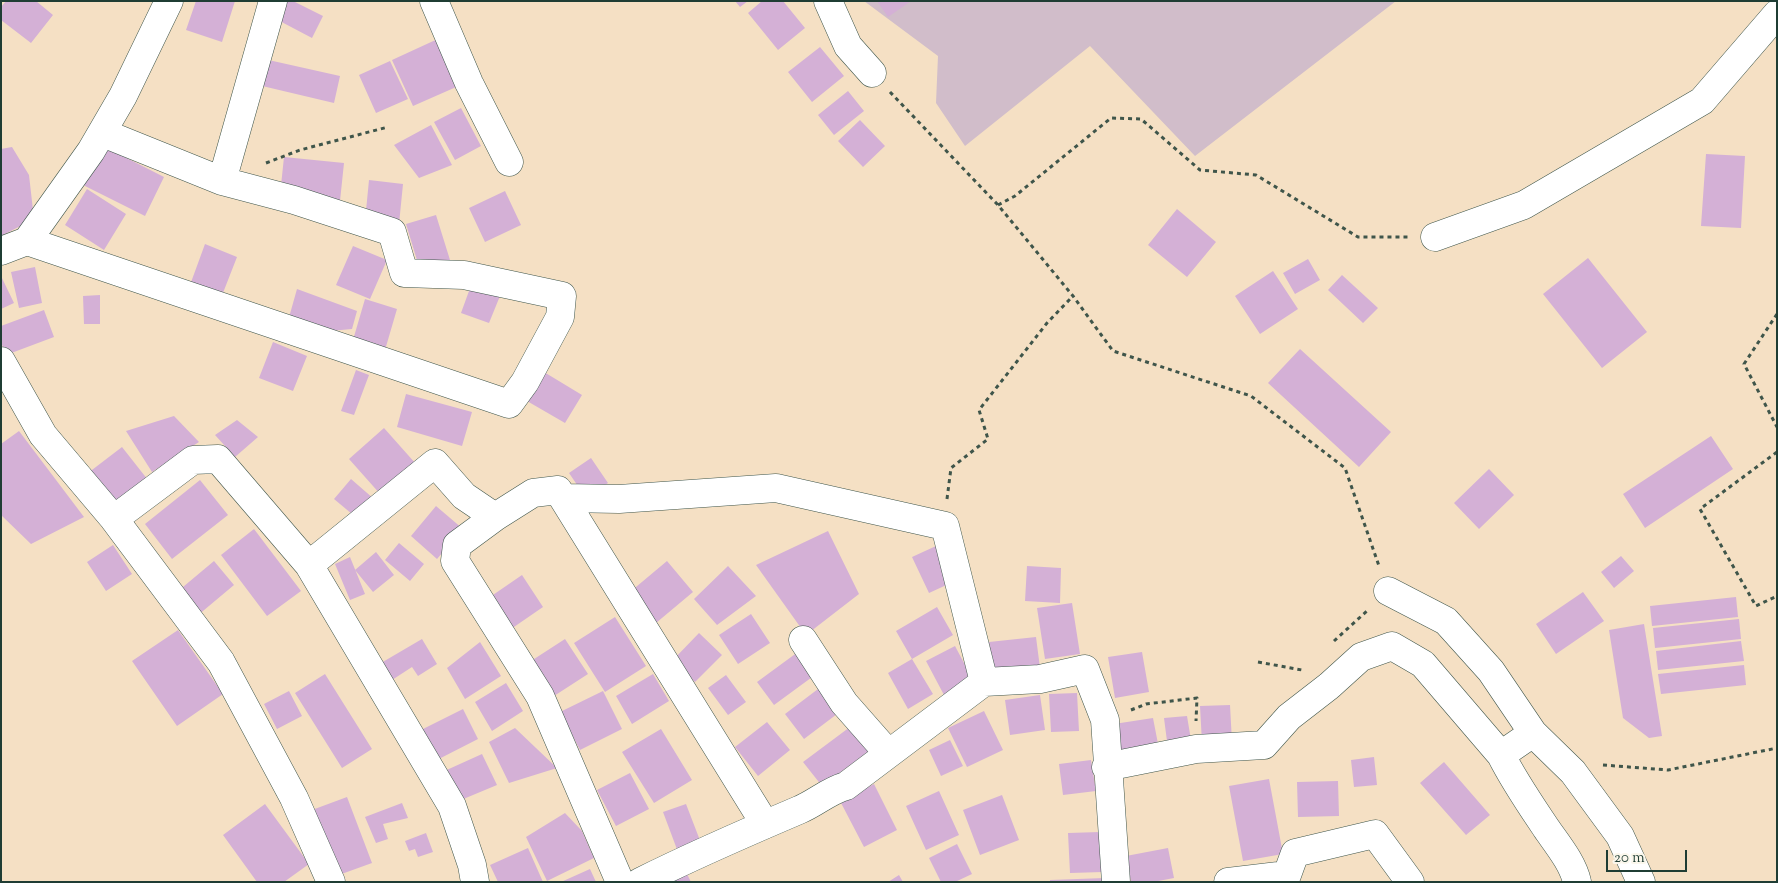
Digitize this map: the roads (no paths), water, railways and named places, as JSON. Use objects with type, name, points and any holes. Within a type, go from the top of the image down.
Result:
[{"type":"street","points":[[1,251],[27,241],[103,133],[169,1]]},
{"type":"street","points":[[222,181],[273,1]]},
{"type":"street","points":[[434,1],[469,83],[508,162]]},
{"type":"street","points":[[828,1],[848,46],[872,73]]},
{"type":"street","points":[[1435,237],[1524,205],[1702,101],[1777,14]]},
{"type":"street","points":[[27,241],[509,404],[525,382],[560,317],[562,296],[464,275],[404,273],[392,232],[294,200],[222,181],[103,133]]},
{"type":"street","points":[[1,361],[43,435],[114,519],[222,662],[294,798],[330,882]]},
{"type":"street","points":[[114,519],[193,460],[218,459],[310,566],[452,806],[475,882]]},
{"type":"street","points":[[310,566],[435,464],[464,496],[495,517]]},
{"type":"street","points":[[564,498],[619,499],[776,488],[945,526],[984,682]]},
{"type":"street","points":[[620,882],[540,696],[455,562],[457,545],[495,517],[534,493],[558,490],[564,498],[766,824]]},
{"type":"street","points":[[1388,592],[1446,621],[1491,671],[1533,733],[1573,772],[1620,836],[1642,882]]},
{"type":"street","points":[[803,640],[844,703],[888,753]]},
{"type":"street","points":[[1106,767],[1196,749],[1264,745],[1289,717],[1329,686],[1361,657],[1392,646],[1423,664],[1501,755],[1514,782],[1557,844],[1576,875],[1578,882]]},
{"type":"street","points":[[640,882],[802,809],[833,789],[846,786],[984,682],[1040,679],[1086,669],[1105,720],[1106,767],[1116,882]]},
{"type":"street","points":[[1501,755],[1533,733]]},
{"type":"street","points":[[1228,882],[1287,875],[1294,853],[1375,834],[1410,882]]}]
